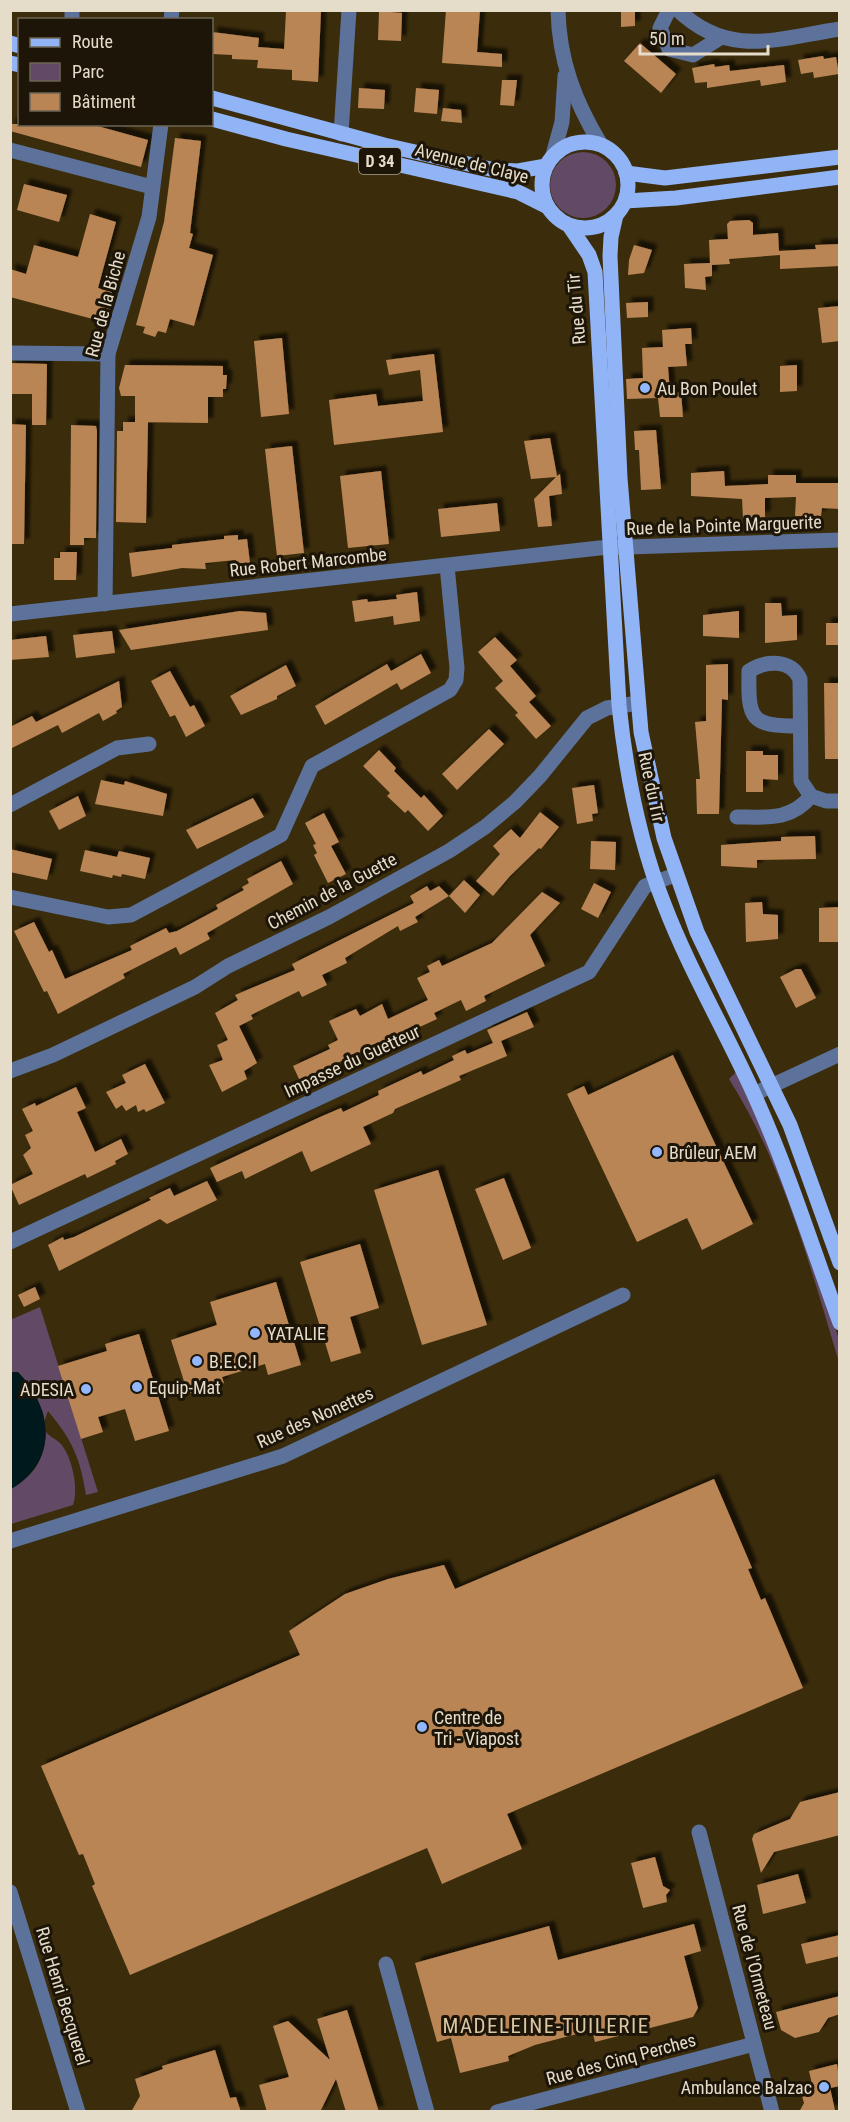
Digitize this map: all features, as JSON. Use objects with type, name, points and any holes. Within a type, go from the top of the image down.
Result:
[{"type":"main road","name":"Avenue de Claye","points":[[213,98],[341,134],[503,172],[549,160]]},
{"type":"main road","name":"Avenue de Claye","points":[[213,119],[285,139],[518,192],[546,206]]},
{"type":"main road","points":[[584,142],[601,145],[617,156],[626,173],[628,192],[625,201],[616,215],[603,225],[570,227],[556,219],[546,206],[542,186],[549,160],[567,145],[584,142]]},
{"type":"main road","points":[[626,173],[665,178],[840,157]]},
{"type":"main road","points":[[625,201],[676,198],[840,177]]},
{"type":"main road","name":"Rue du Tir","points":[[616,215],[611,237],[610,293],[626,547],[638,703],[646,767],[675,875],[697,932],[772,1085],[801,1154],[840,1263]]},
{"type":"main road","name":"Rue du Tir","points":[[570,227],[589,255],[595,272],[619,705],[629,778],[656,882],[683,949],[754,1094],[789,1179],[840,1323]]},
{"type":"street","points":[[341,134],[349,10]]},
{"type":"street","points":[[549,160],[562,122],[565,73],[558,10]]},
{"type":"street","points":[[669,10],[660,28],[669,49],[693,55],[720,38]]},
{"type":"street","points":[[678,10],[689,21],[720,38],[752,43],[840,29]]},
{"type":"street","points":[[565,73],[586,121],[601,145]]},
{"type":"street","name":"Rue de la Biche","points":[[105,604],[108,354],[149,217],[161,126]]},
{"type":"street","points":[[10,150],[152,187]]},
{"type":"street","points":[[10,352],[108,354]]},
{"type":"street","name":"Rue de la Pointe Marguerite","points":[[610,548],[840,540]]},
{"type":"street","name":"Rue Robert Marcombe","points":[[10,614],[610,548]]},
{"type":"street","points":[[10,897],[108,917],[132,915],[281,835],[312,766],[450,690],[456,680],[457,668],[447,566]]},
{"type":"street","points":[[800,726],[772,726],[761,723],[754,717],[748,702],[750,671],[763,664],[776,663],[788,665],[796,670],[800,679],[801,781],[811,796],[826,801],[840,801]]},
{"type":"street","name":"Chemin de la Guette","points":[[10,1071],[53,1054],[195,987],[228,966],[337,913],[449,851],[484,827],[514,802],[552,762],[587,718],[599,710],[638,703]]},
{"type":"street","points":[[10,805],[117,748],[149,744]]},
{"type":"street","points":[[736,817],[775,817],[789,814],[797,810],[811,796]]},
{"type":"street","name":"Impasse du Guetteur","points":[[10,1242],[589,972],[645,886],[675,875]]},
{"type":"street","points":[[754,1094],[840,1054]]},
{"type":"street","name":"Rue des Nonettes","points":[[10,1541],[283,1456],[622,1295]]},
{"type":"street","name":"Rue de l'Ormeteau","points":[[699,1832],[772,2112]]},
{"type":"street","name":"Rue Henri Becquerel","points":[[10,1892],[78,2112]]},
{"type":"street","points":[[386,1964],[427,2112]]},
{"type":"street","name":"Rue des Cinq Perches","points":[[497,2112],[754,2044]]},
{"type":"green space","points":[[583,152],[595,155],[606,162],[613,173],[616,185],[613,197],[606,208],[595,215],[583,218],[571,215],[560,208],[553,197],[550,185],[553,173],[560,162],[571,155]]},
{"type":"green space","points":[[737,1071],[796,1212],[839,1339],[839,1362],[806,1253],[780,1181],[748,1112],[729,1079]]},
{"type":"green space","points":[[40,1307],[98,1492],[86,1495],[78,1460],[64,1432],[48,1411],[44,1422],[43,1412],[18,1372],[11,1372],[10,1320]]},
{"type":"green space","points":[[46,1432],[61,1444],[68,1457],[75,1482],[73,1505],[11,1524],[10,1489],[19,1484],[37,1466],[43,1451]]},
{"type":"water","points":[[10,1372],[18,1372],[39,1402],[46,1434],[37,1465],[26,1478],[11,1489]]},
{"type":"building","points":[[321,10],[318,82],[292,80],[292,70],[257,68],[258,60],[232,59],[232,55],[213,54],[213,32],[259,38],[258,47],[284,49],[286,11]]},
{"type":"building","points":[[446,10],[480,10],[477,52],[502,54],[502,67],[442,63]]},
{"type":"building","points":[[621,10],[635,10],[635,26],[621,27]]},
{"type":"building","points":[[379,11],[402,13],[401,41],[378,40]]},
{"type":"building","points":[[640,43],[676,74],[661,93],[624,61]]},
{"type":"building","points":[[823,56],[824,59],[836,57],[839,74],[814,78],[813,72],[801,74],[798,60]]},
{"type":"building","points":[[714,64],[715,67],[729,65],[730,71],[784,65],[786,82],[761,86],[760,80],[707,88],[707,82],[695,83],[692,68]]},
{"type":"building","points":[[502,80],[517,80],[514,106],[500,105]]},
{"type":"building","points":[[359,88],[385,90],[384,109],[358,108]]},
{"type":"building","points":[[416,88],[439,90],[437,114],[414,112]]},
{"type":"building","points":[[443,108],[461,110],[462,123],[441,121]]},
{"type":"building","points":[[10,124],[18,124],[18,126],[97,126],[148,140],[141,167],[10,131]]},
{"type":"building","points":[[175,138],[201,141],[190,233],[193,234],[189,248],[213,255],[194,326],[170,319],[166,333],[158,331],[155,337],[143,333],[145,327],[136,325],[164,222]]},
{"type":"building","points":[[24,184],[67,195],[59,222],[17,210]]},
{"type":"building","points":[[90,214],[116,222],[98,288],[112,292],[110,300],[114,301],[104,322],[10,297],[10,269],[26,274],[34,245],[78,257]]},
{"type":"building","points":[[749,220],[753,223],[753,235],[778,233],[779,251],[816,249],[815,245],[840,244],[840,266],[780,269],[780,255],[729,259],[730,264],[712,265],[712,276],[705,277],[706,290],[685,288],[684,264],[710,263],[709,240],[728,239],[727,224],[730,221]]},
{"type":"building","points":[[634,245],[652,250],[644,273],[628,275],[629,260]]},
{"type":"building","points":[[648,302],[648,317],[627,318],[626,303]]},
{"type":"building","points":[[840,306],[840,341],[822,343],[818,308]]},
{"type":"building","points":[[691,328],[692,344],[685,344],[687,366],[668,367],[670,393],[681,392],[683,417],[660,417],[658,398],[627,399],[626,379],[643,378],[642,348],[663,347],[662,330]]},
{"type":"building","points":[[282,338],[289,414],[261,417],[254,341]]},
{"type":"building","points":[[434,354],[443,432],[334,445],[329,400],[376,394],[378,406],[423,401],[420,370],[389,375],[386,360]]},
{"type":"building","points":[[10,363],[47,364],[46,425],[32,425],[32,394],[10,394]]},
{"type":"building","points":[[125,365],[223,366],[223,375],[227,375],[226,389],[223,389],[223,397],[208,397],[208,423],[135,422],[135,396],[121,396],[119,388]]},
{"type":"building","points":[[797,365],[797,391],[780,392],[780,366]]},
{"type":"building","points":[[123,422],[148,422],[146,523],[116,522],[117,431],[123,431]]},
{"type":"building","points":[[10,424],[26,425],[24,544],[10,544]]},
{"type":"building","points":[[71,425],[96,426],[97,431],[96,538],[84,538],[84,545],[70,545]]},
{"type":"building","points":[[656,430],[661,489],[641,490],[639,450],[635,450],[634,431]]},
{"type":"building","points":[[550,438],[557,476],[560,474],[562,494],[549,496],[552,526],[538,527],[534,499],[556,477],[531,479],[524,441]]},
{"type":"building","points":[[292,446],[304,553],[277,556],[265,449]]},
{"type":"building","points":[[381,471],[389,544],[348,548],[340,476]]},
{"type":"building","points":[[724,471],[725,486],[768,484],[768,475],[796,475],[796,483],[840,483],[840,509],[822,508],[821,516],[795,516],[796,497],[765,498],[765,517],[743,518],[742,499],[691,496],[691,473]]},
{"type":"building","points":[[497,503],[500,531],[441,537],[438,509]]},
{"type":"building","points":[[238,535],[238,540],[247,539],[250,563],[236,565],[236,560],[205,563],[206,569],[182,568],[132,577],[129,553],[172,548],[172,545],[224,539],[224,536]]},
{"type":"building","points":[[60,552],[77,552],[76,580],[54,580],[54,558],[60,558]]},
{"type":"building","points":[[417,592],[420,621],[394,625],[393,616],[355,622],[352,601],[397,599],[396,595]]},
{"type":"building","points":[[765,603],[781,603],[782,616],[797,615],[797,640],[765,643]]},
{"type":"building","points":[[240,611],[266,613],[268,630],[131,650],[119,630]]},
{"type":"building","points":[[739,611],[739,638],[703,636],[703,615]]},
{"type":"building","points":[[826,623],[840,623],[840,645],[826,645]]},
{"type":"building","points":[[112,631],[115,653],[76,658],[73,635]]},
{"type":"building","points":[[46,636],[49,657],[10,660],[10,640]]},
{"type":"building","points":[[495,637],[517,660],[510,666],[536,696],[529,702],[551,726],[536,739],[515,715],[518,713],[495,688],[503,681],[478,652]]},
{"type":"building","points":[[421,654],[431,673],[401,690],[397,683],[325,725],[315,706],[387,664],[391,671]]},
{"type":"building","points":[[728,664],[728,700],[722,699],[719,814],[697,814],[696,779],[700,779],[695,722],[706,721],[706,665]]},
{"type":"building","points":[[286,665],[296,686],[277,696],[277,699],[241,715],[230,696]]},
{"type":"building","points":[[170,671],[190,707],[194,705],[205,726],[186,737],[175,715],[170,717],[151,681]]},
{"type":"building","points":[[119,681],[122,707],[116,711],[117,713],[103,721],[99,713],[62,733],[58,725],[10,749],[10,727],[32,716],[36,722]]},
{"type":"building","points":[[824,683],[840,683],[840,759],[825,759]]},
{"type":"building","points":[[489,729],[504,744],[457,790],[442,774]]},
{"type":"building","points":[[379,750],[396,768],[394,771],[421,798],[424,795],[443,816],[428,831],[408,810],[405,813],[387,796],[390,793],[363,766]]},
{"type":"building","points":[[746,751],[763,751],[763,755],[778,755],[778,780],[763,779],[763,792],[746,792]]},
{"type":"building","points":[[101,780],[124,785],[125,781],[167,794],[163,816],[95,804]]},
{"type":"building","points":[[594,785],[598,813],[592,814],[593,821],[577,824],[572,788]]},
{"type":"building","points":[[78,796],[86,816],[59,830],[49,811]]},
{"type":"building","points":[[253,798],[264,817],[197,849],[186,830]]},
{"type":"building","points":[[540,812],[559,827],[541,849],[539,848],[510,876],[493,896],[476,881],[500,854],[493,846],[511,829],[520,838]]},
{"type":"building","points":[[324,813],[339,842],[331,846],[346,874],[328,883],[314,855],[317,853],[313,845],[316,844],[305,823]]},
{"type":"building","points":[[815,836],[816,859],[757,860],[757,868],[721,866],[721,845],[781,841],[781,837]]},
{"type":"building","points":[[591,841],[616,842],[615,870],[590,869]]},
{"type":"building","points":[[10,849],[52,859],[47,880],[10,872]]},
{"type":"building","points":[[85,850],[117,857],[119,851],[150,858],[145,879],[122,874],[121,877],[113,875],[112,878],[80,871]]},
{"type":"building","points":[[281,861],[293,884],[207,933],[210,939],[180,955],[176,947],[123,974],[125,978],[58,1014],[47,991],[44,992],[14,931],[34,922],[49,952],[52,950],[65,979],[132,950],[130,946],[166,928],[169,933],[177,931],[218,909],[216,905],[244,890],[242,887],[249,883],[247,879]]},
{"type":"building","points":[[464,880],[480,895],[465,913],[449,896]]},
{"type":"building","points":[[594,883],[611,892],[598,918],[581,909]]},
{"type":"building","points":[[427,886],[430,891],[439,886],[449,896],[415,917],[418,922],[400,931],[398,926],[345,958],[347,963],[322,975],[327,985],[302,997],[299,991],[251,1015],[253,1019],[239,1026],[257,1063],[244,1071],[247,1079],[222,1092],[209,1065],[223,1060],[217,1045],[228,1040],[215,1013],[238,1000],[235,995],[295,970],[292,964],[414,903],[410,896]]},
{"type":"building","points":[[542,892],[560,903],[530,935],[545,966],[484,996],[486,1001],[466,1011],[461,1000],[434,1013],[437,1019],[411,1031],[410,1028],[300,1081],[293,1066],[330,1049],[328,1045],[338,1040],[329,1021],[356,1009],[360,1016],[382,1004],[388,1019],[428,1000],[417,978],[430,972],[427,966],[439,960],[442,966],[492,943]]},
{"type":"building","points":[[762,902],[763,914],[778,915],[778,939],[746,942],[745,903]]},
{"type":"building","points":[[840,907],[840,942],[819,942],[819,908]]},
{"type":"building","points":[[801,969],[816,998],[796,1008],[780,977]]},
{"type":"building","points":[[527,1012],[534,1027],[501,1041],[507,1056],[459,1076],[461,1080],[395,1109],[393,1113],[363,1127],[371,1144],[311,1172],[302,1151],[245,1179],[242,1171],[217,1182],[210,1168],[341,1108],[343,1112],[379,1095],[378,1091],[421,1071],[423,1075],[454,1060],[452,1056],[465,1050],[467,1054],[493,1043],[487,1030]]},
{"type":"building","name":"Brûleur AEM","points":[[673,1055],[753,1224],[702,1250],[687,1218],[637,1242],[567,1094],[584,1086],[588,1095]]},
{"type":"building","points":[[145,1064],[165,1103],[146,1112],[144,1109],[138,1112],[136,1105],[126,1111],[122,1105],[116,1109],[106,1092],[126,1083],[122,1075]]},
{"type":"building","points":[[76,1087],[86,1108],[77,1112],[95,1152],[121,1139],[128,1154],[115,1161],[116,1164],[87,1178],[85,1174],[19,1205],[10,1185],[33,1174],[23,1155],[31,1148],[25,1135],[33,1131],[22,1109],[35,1103],[36,1106]]},
{"type":"building","points":[[438,1170],[487,1325],[422,1345],[374,1190]]},
{"type":"building","points":[[504,1178],[531,1248],[503,1260],[475,1189]]},
{"type":"building","points":[[207,1181],[217,1200],[167,1224],[160,1219],[59,1271],[48,1245],[63,1237],[64,1240],[74,1237],[151,1200],[149,1198],[170,1188],[174,1196]]},
{"type":"building","points":[[360,1244],[379,1308],[350,1317],[361,1353],[331,1362],[300,1262]]},
{"type":"building","name":"YATALIE","points":[[276,1282],[301,1365],[268,1375],[265,1364],[222,1377],[224,1383],[188,1394],[171,1340],[217,1325],[210,1302]]},
{"type":"building","points":[[35,1287],[40,1299],[24,1307],[18,1295]]},
{"type":"building","points":[[139,1334],[169,1431],[135,1441],[125,1409],[98,1417],[103,1432],[81,1439],[58,1366],[107,1351],[105,1344]]},
{"type":"building","name":"Centre de Tri - Viapost","points":[[714,1479],[752,1568],[748,1569],[761,1600],[765,1598],[803,1688],[507,1814],[522,1849],[442,1884],[427,1848],[130,1975],[92,1886],[95,1884],[83,1854],[79,1855],[41,1766],[300,1655],[289,1631],[345,1594],[388,1579],[444,1565],[455,1589]]},
{"type":"building","points":[[840,1792],[840,1835],[774,1852],[761,1873],[752,1839],[754,1834],[790,1819],[800,1802]]},
{"type":"building","points":[[655,1857],[663,1886],[670,1890],[666,1895],[667,1902],[643,1908],[631,1863]]},
{"type":"building","points":[[798,1874],[806,1903],[763,1914],[757,1885]]},
{"type":"building","points":[[694,1924],[701,1951],[684,1956],[698,2008],[693,2017],[595,2042],[592,2030],[535,2045],[508,2056],[509,2061],[460,2073],[451,2038],[437,2042],[415,1963],[549,1926],[558,1960]]},
{"type":"building","points":[[840,1935],[840,1956],[806,1964],[801,1944]]},
{"type":"building","points":[[840,1996],[840,2014],[828,2018],[819,2032],[795,2038],[781,2030],[776,2012]]},
{"type":"building","points":[[347,2010],[379,2112],[346,2112],[336,2079],[320,2112],[267,2112],[259,2085],[289,2077],[273,2026],[288,2021],[330,2060],[317,2019]]},
{"type":"building","points":[[215,2050],[230,2098],[236,2097],[241,2112],[131,2112],[140,2096],[135,2079],[163,2069],[162,2066]]},
{"type":"building","name":"Ambulance Balzac","points":[[837,2064],[840,2086],[830,2088],[835,2110],[799,2112],[804,2103],[802,2096],[814,2093],[809,2071]]},
{"type":"place","name":"Au Bon Poulet","points":[[645,388]]},
{"type":"place","name":"Brûleur AEM","points":[[657,1152]]},
{"type":"place","name":"YATALIE","points":[[255,1333]]},
{"type":"place","name":"B.E.C.I","points":[[197,1361]]},
{"type":"place","name":"Equip-Mat","points":[[137,1387]]},
{"type":"place","name":"ADESIA","points":[[86,1389]]},
{"type":"place","name":"Centre de Tri - Viapost","points":[[422,1727]]},
{"type":"place","name":"Ambulance Balzac","points":[[824,2087]]},
{"type":"district","name":"MADELEINE-TUILERIE","points":[[546,2026]]}]
